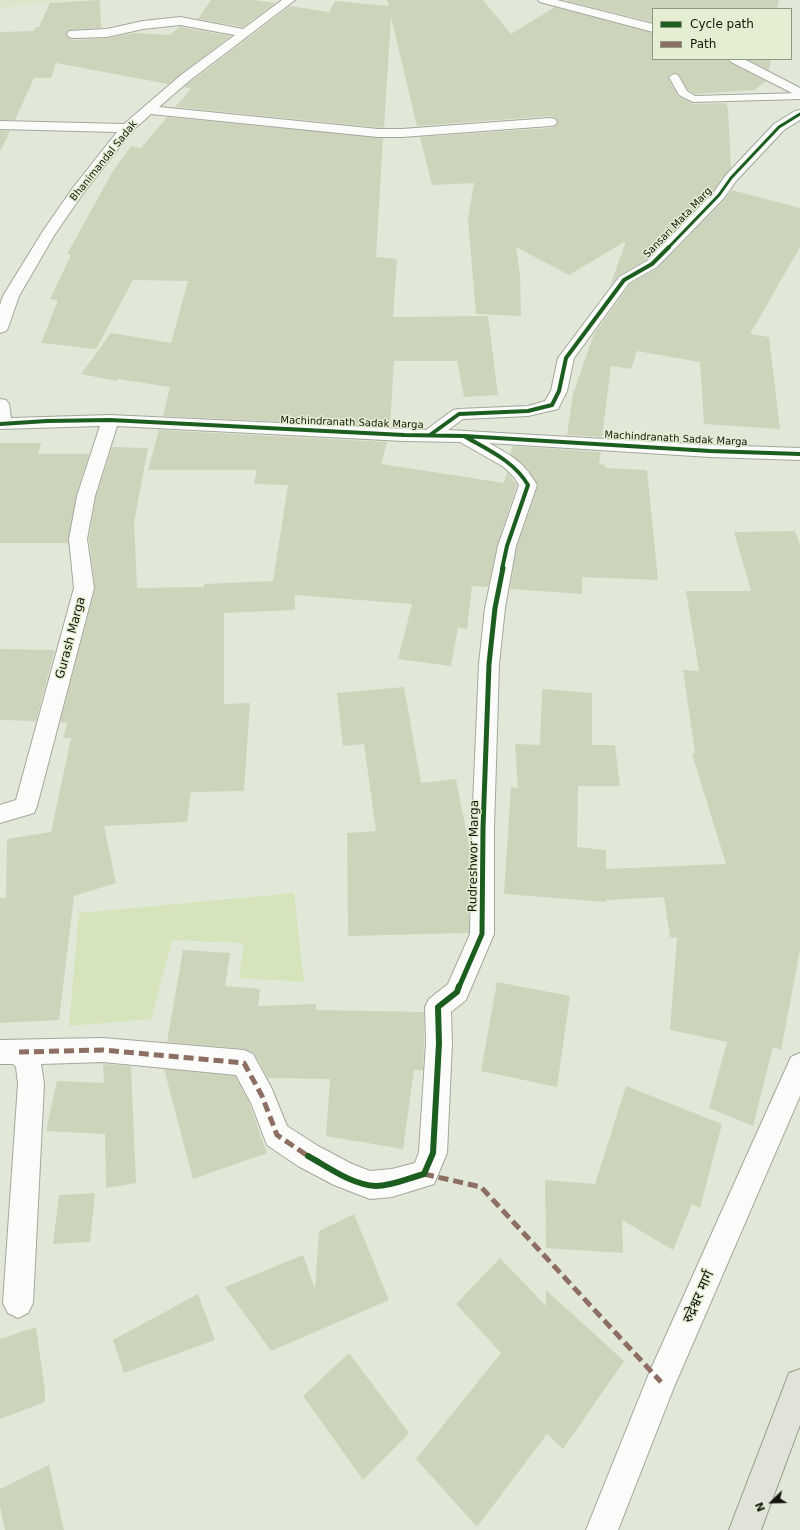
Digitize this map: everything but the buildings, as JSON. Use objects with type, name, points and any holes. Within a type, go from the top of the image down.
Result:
[{"type":"main road","points":[[745,1530],[800,1384]]},
{"type":"street","name":"Bhanimandal Sadak","points":[[0,328],[12,296],[48,234],[77,192],[127,128],[185,78],[289,0]]},
{"type":"street","points":[[544,0],[652,28]]},
{"type":"street","points":[[73,34],[107,33],[143,25],[180,21],[246,33]]},
{"type":"street","points":[[737,60],[800,95]]},
{"type":"street","points":[[147,110],[378,133],[402,133],[550,122]]},
{"type":"street","name":"Sansari Mata Marg","points":[[430,435],[459,414],[528,411],[552,405],[559,391],[566,358],[624,280],[652,264],[719,194],[731,178],[779,127],[800,114]]},
{"type":"street","points":[[0,126],[127,128]]},
{"type":"street","points":[[0,404],[2,424]]},
{"type":"street","name":"Machindranath Sadak Marga","points":[[2,424],[47,421],[110,420],[404,435],[464,436],[710,451],[800,454]]},
{"type":"street","name":"Gurash Marga","points":[[0,814],[26,806],[84,588],[78,539],[86,496],[110,420]]},
{"type":"street","name":"Rudreshwor Marga","points":[[16,1055],[103,1050],[244,1063],[262,1096],[277,1135],[308,1156],[344,1175],[370,1185],[392,1183],[424,1174],[434,1153],[439,1043],[438,1007],[458,992],[482,934],[483,828],[488,688],[494,608],[507,546],[528,485],[521,473],[510,463],[464,436]]},
{"type":"street","points":[[16,1055],[31,1084],[18,1303]]},
{"type":"street","name":"रुद्रेश्वर मार्ग","points":[[602,1530],[661,1382],[800,1066]]},
{"type":"lane","points":[[674,77],[683,93],[693,99],[800,95]]},
{"type":"shaded area","points":[[0,0],[73,0],[13,6],[0,9]]},
{"type":"shaded area","points":[[294,893],[304,982],[239,978],[244,943],[172,940],[151,1019],[69,1026],[79,913]]},
{"type":"marked path","points":[[19,1052],[103,1050],[244,1063],[262,1096],[277,1135],[308,1156]]},
{"type":"marked path","points":[[424,1174],[481,1187],[661,1382]]},
{"type":"cycle path","points":[[430,435],[459,414],[528,411],[552,405],[559,391],[566,358],[624,280],[652,264],[719,195],[731,178],[779,127],[800,114]]},
{"type":"cycle path","points":[[0,424],[47,421],[110,420],[404,435],[464,436],[710,451],[800,454]]},
{"type":"cycle path","points":[[308,1156],[347,1177],[376,1186],[390,1184],[424,1174],[433,1153],[439,1043],[438,1007],[457,992],[482,934],[483,828],[489,664],[495,608],[507,546],[528,485],[521,473],[510,463],[464,436]]}]
